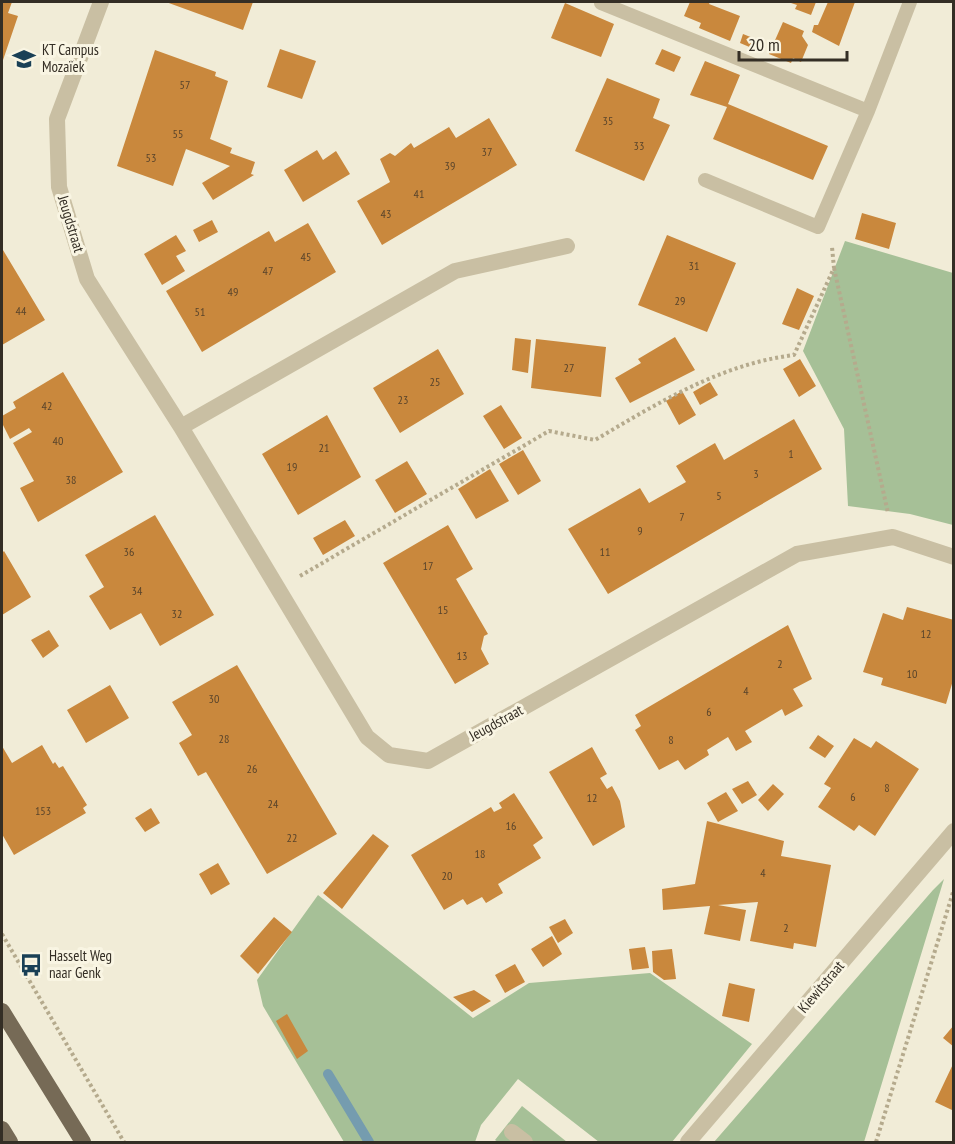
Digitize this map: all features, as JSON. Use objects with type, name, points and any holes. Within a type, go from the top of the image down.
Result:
[{"type":"main road","points":[[2,1011],[83,1143]]},
{"type":"main road","points":[[2,1129],[10,1143]]},
{"type":"street","name":"Jeugdstraat","points":[[101,2],[57,119],[59,187],[87,279],[181,427],[367,737],[389,755],[428,761],[797,554],[893,537],[954,557]]},
{"type":"street","points":[[181,427],[455,272],[567,246]]},
{"type":"street","name":"Kiewitstraat","points":[[688,1143],[954,831]]},
{"type":"lane","points":[[705,180],[818,227],[868,111],[910,2]]},
{"type":"lane","points":[[602,3],[868,111]]},
{"type":"path","points":[[818,227],[831,238],[834,268],[893,537]]},
{"type":"path","points":[[278,589],[549,431],[595,440],[685,387],[770,358],[794,355],[834,268]]},
{"type":"path","points":[[876,1143],[954,889]]},
{"type":"path","points":[[2,934],[124,1143]]},
{"type":"green space","points":[[845,241],[953,273],[953,525],[910,514],[848,506],[844,429],[803,351]]},
{"type":"green space","points":[[944,879],[864,1142],[714,1142],[933,890]]},
{"type":"green space","points":[[318,895],[473,1018],[529,983],[650,973],[752,1044],[672,1142],[599,1142],[518,1079],[481,1125],[475,1142],[344,1142],[263,1006],[257,980]]},
{"type":"green space","points":[[522,1106],[567,1142],[498,1142],[495,1140]]},
{"type":"building","points":[[2,2],[12,2],[8,13],[18,16],[2,63]]},
{"type":"building","points":[[166,2],[253,2],[243,30]]},
{"type":"building","points":[[690,2],[710,2],[709,4],[740,16],[730,41],[699,28],[701,23],[684,16]]},
{"type":"building","points":[[788,2],[816,2],[811,15],[795,9],[797,5]]},
{"type":"building","points":[[828,2],[855,2],[839,46],[812,32],[814,25],[818,25]]},
{"type":"building","points":[[565,3],[614,24],[601,57],[551,38]]},
{"type":"building","points":[[783,22],[804,31],[802,36],[808,45],[801,62],[793,58],[791,63],[769,54]]},
{"type":"building","points":[[743,34],[763,42],[759,51],[740,43]]},
{"type":"building","points":[[280,49],[316,61],[302,99],[267,87]]},
{"type":"building","points":[[662,49],[681,57],[674,72],[655,64]]},
{"type":"building","points":[[155,50],[216,72],[215,76],[228,81],[210,139],[232,148],[230,153],[255,162],[251,174],[254,175],[213,200],[202,183],[230,166],[186,149],[173,186],[117,166]]},
{"type":"building","points":[[705,61],[740,75],[728,104],[828,146],[813,180],[713,139],[727,107],[690,95]]},
{"type":"building","points":[[607,78],[660,99],[653,118],[670,125],[644,181],[575,151]]},
{"type":"building","points":[[489,118],[517,165],[382,245],[357,201],[390,182],[380,159],[390,153],[395,156],[411,143],[414,148],[449,127],[456,138]]},
{"type":"building","points":[[317,150],[323,160],[336,151],[350,174],[303,202],[284,170]]},
{"type":"building","points":[[862,213],[896,223],[889,249],[855,239]]},
{"type":"building","points":[[212,220],[218,232],[199,242],[193,230]]},
{"type":"building","points":[[308,223],[336,272],[202,352],[166,291],[269,231],[275,242]]},
{"type":"building","points":[[176,235],[186,251],[176,256],[185,271],[162,285],[144,254]]},
{"type":"building","points":[[667,235],[736,263],[707,332],[638,305]]},
{"type":"building","points":[[2,251],[45,320],[2,345]]},
{"type":"building","points":[[797,288],[814,296],[799,330],[782,324]]},
{"type":"building","points":[[675,337],[695,370],[630,403],[615,378],[641,363],[638,359]]},
{"type":"building","points":[[515,338],[531,340],[528,373],[512,370]]},
{"type":"building","points":[[536,339],[606,347],[601,397],[531,388]]},
{"type":"building","points":[[438,349],[464,394],[400,433],[373,388]]},
{"type":"building","points":[[800,359],[816,386],[799,397],[783,369]]},
{"type":"building","points":[[63,372],[123,472],[38,522],[20,488],[34,481],[13,443],[32,432],[29,428],[10,439],[2,423],[2,416],[16,408],[13,402]]},
{"type":"building","points":[[710,382],[718,395],[700,405],[693,392]]},
{"type":"building","points":[[682,391],[696,415],[679,425],[666,401]]},
{"type":"building","points":[[501,405],[522,438],[504,449],[483,416]]},
{"type":"building","points":[[327,415],[361,477],[298,515],[262,454]]},
{"type":"building","points":[[794,419],[822,469],[608,594],[568,529],[640,488],[649,503],[686,482],[676,466],[715,443],[724,460]]},
{"type":"building","points":[[523,450],[541,481],[518,495],[499,464]]},
{"type":"building","points":[[407,461],[427,494],[395,513],[375,480]]},
{"type":"building","points":[[490,469],[509,501],[476,519],[458,489]]},
{"type":"building","points":[[155,515],[214,615],[160,646],[141,613],[110,630],[89,596],[104,587],[85,555]]},
{"type":"building","points":[[345,520],[355,536],[323,555],[313,538]]},
{"type":"building","points":[[448,525],[473,569],[456,579],[488,634],[484,636],[481,649],[489,664],[455,684],[383,563]]},
{"type":"building","points":[[4,551],[31,597],[2,615],[2,553]]},
{"type":"building","points":[[907,607],[954,620],[954,677],[946,704],[881,685],[883,678],[863,672],[883,613],[903,620]]},
{"type":"building","points":[[788,625],[812,679],[793,689],[803,706],[785,716],[782,709],[745,731],[752,742],[736,751],[728,737],[707,750],[709,755],[685,770],[678,760],[659,770],[635,730],[641,726],[635,715]]},
{"type":"building","points":[[49,630],[59,646],[43,658],[31,640]]},
{"type":"building","points":[[237,665],[337,834],[267,874],[206,772],[198,776],[179,743],[192,735],[172,702]]},
{"type":"building","points":[[110,685],[129,718],[86,743],[67,710]]},
{"type":"building","points":[[818,735],[834,746],[825,758],[809,748]]},
{"type":"building","points":[[854,738],[871,748],[876,741],[919,769],[875,836],[859,825],[854,831],[818,807],[831,788],[824,784]]},
{"type":"building","points":[[42,745],[53,764],[55,762],[59,768],[63,766],[87,805],[83,808],[86,813],[14,855],[2,834],[2,746],[12,763]]},
{"type":"building","points":[[592,747],[607,774],[600,778],[607,789],[612,786],[620,801],[625,827],[593,846],[549,772]]},
{"type":"building","points":[[748,781],[757,795],[742,804],[732,789]]},
{"type":"building","points":[[773,784],[784,794],[768,811],[758,800]]},
{"type":"building","points":[[726,792],[738,811],[718,822],[707,803]]},
{"type":"building","points":[[514,793],[543,838],[533,845],[541,858],[498,884],[503,893],[486,903],[482,897],[467,905],[463,899],[444,910],[411,855],[491,807],[494,812],[502,808],[499,803]]},
{"type":"building","points":[[151,808],[160,823],[145,832],[135,818]]},
{"type":"building","points":[[707,821],[784,841],[781,856],[831,865],[816,947],[794,943],[793,949],[750,941],[758,902],[718,905],[746,910],[740,941],[704,934],[710,906],[663,910],[662,889],[695,884]]},
{"type":"building","points":[[373,834],[389,846],[342,909],[323,893]]},
{"type":"building","points":[[218,863],[230,884],[211,895],[199,874]]},
{"type":"building","points":[[274,917],[292,932],[258,974],[240,956]]},
{"type":"building","points":[[565,919],[573,933],[558,943],[549,927]]},
{"type":"building","points":[[552,936],[562,954],[543,967],[531,949]]},
{"type":"building","points":[[645,947],[649,968],[632,970],[629,949]]},
{"type":"building","points":[[672,949],[676,979],[664,980],[653,972],[652,951]]},
{"type":"building","points":[[515,964],[525,982],[505,993],[495,975]]},
{"type":"building","points":[[729,983],[755,989],[749,1022],[722,1016]]},
{"type":"building","points":[[474,990],[491,1001],[472,1012],[453,997]]},
{"type":"building","points":[[287,1014],[308,1051],[297,1059],[276,1021]]},
{"type":"building","points":[[954,1025],[954,1047],[943,1038]]},
{"type":"building","points":[[954,1062],[954,1107],[952,1110],[935,1102]]},
{"type":"waterway","points":[[328,1074],[369,1142]]},
{"type":"place","name":"KT Campus Mozaïek","points":[[24,59]]},
{"type":"place","name":"Hasselt Weg naar Genk","points":[[31,965]]}]
